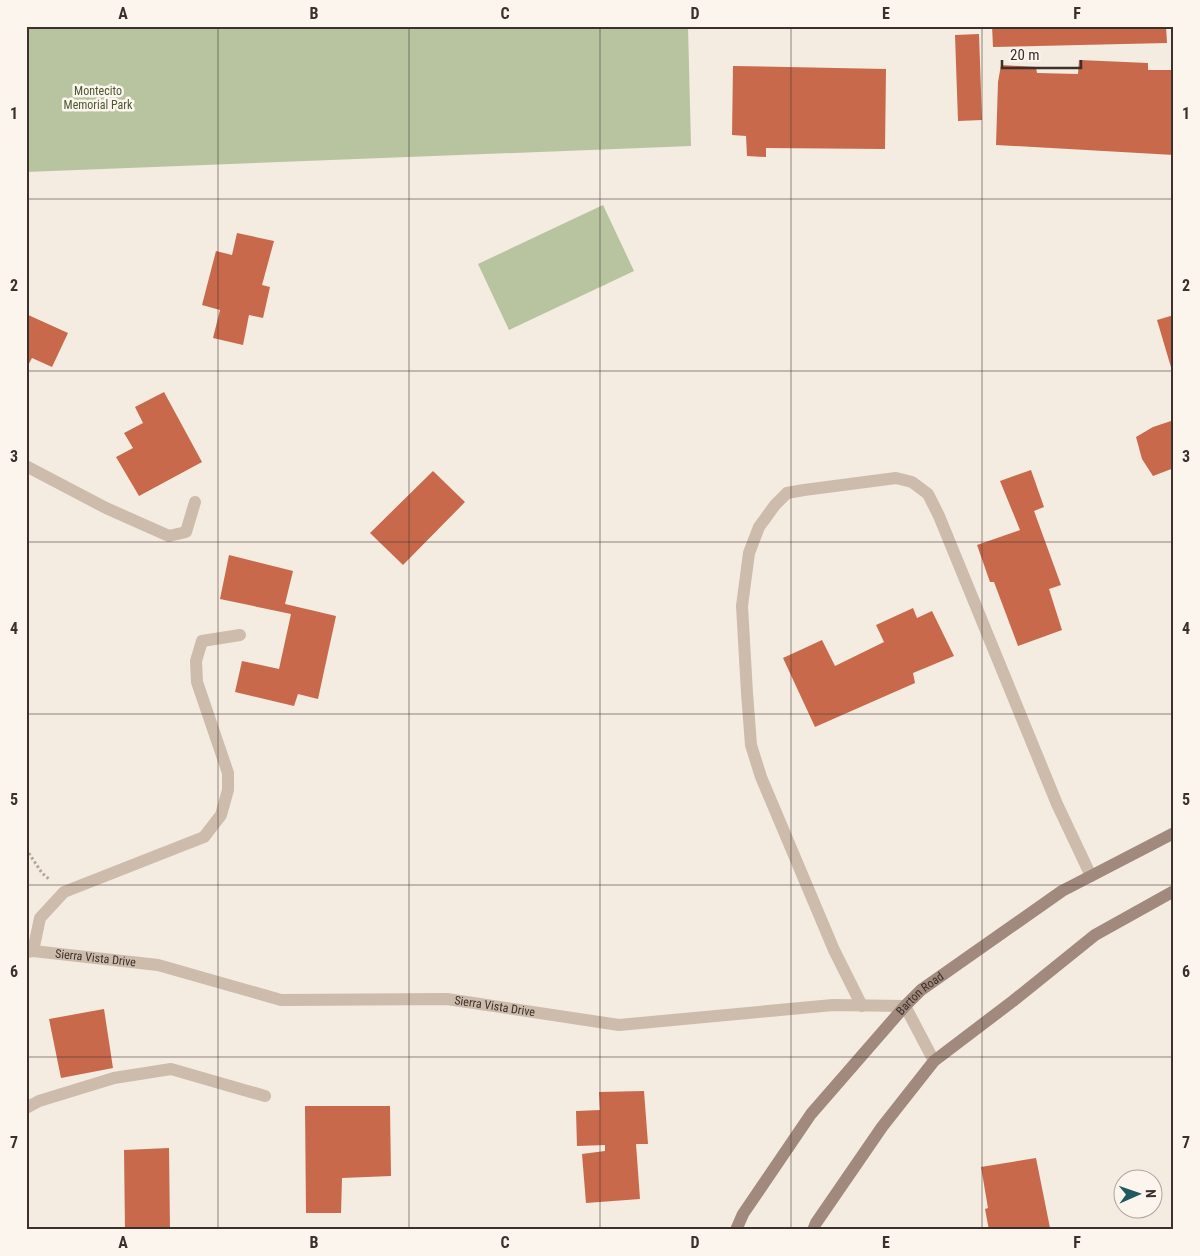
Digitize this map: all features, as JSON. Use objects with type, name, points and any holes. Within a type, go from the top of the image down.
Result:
[{"type":"main road","name":"Barton Road","points":[[736,1230],[743,1214],[811,1114],[921,990],[1062,891],[1174,833]]},
{"type":"main road","points":[[813,1230],[816,1222],[882,1127],[934,1061],[1095,935],[1174,892]]},
{"type":"street","points":[[26,466],[106,508],[169,536],[186,532],[195,502]]},
{"type":"street","points":[[862,1006],[834,950],[761,777],[751,745],[742,606],[748,553],[759,527],[774,505],[787,493],[896,478],[912,482],[928,494],[939,516],[1057,804],[1091,876]]},
{"type":"street","points":[[29,952],[40,918],[64,892],[204,837],[221,815],[228,790],[228,773],[197,682],[196,661],[202,641],[240,635]]},
{"type":"street","name":"Sierra Vista Drive","points":[[29,952],[158,965],[281,1000],[447,999],[619,1025],[833,1005],[905,1006]]},
{"type":"street","points":[[905,1006],[934,1061]]},
{"type":"street","points":[[26,1108],[39,1101],[114,1078],[171,1068],[265,1096]]},
{"type":"path","points":[[26,32],[32,26]]},
{"type":"path","points":[[26,849],[42,874],[64,892]]},
{"type":"green space","name":"Montecito Memorial Park","points":[[26,26],[688,26],[691,146],[26,172]]},
{"type":"green space","points":[[603,205],[634,271],[509,330],[478,264]]},
{"type":"building","points":[[992,26],[1166,26],[1167,43],[993,47]]},
{"type":"building","points":[[979,34],[982,120],[958,121],[955,35]]},
{"type":"building","points":[[1079,60],[1148,63],[1148,70],[1174,70],[1174,155],[996,145],[998,82],[1001,65],[1036,67],[1037,73],[1078,74]]},
{"type":"building","points":[[733,66],[886,69],[885,149],[766,148],[766,157],[747,156],[746,136],[732,135]]},
{"type":"building","points":[[237,233],[274,241],[262,285],[270,287],[263,318],[249,315],[243,345],[213,338],[220,310],[202,305],[216,251],[232,255]]},
{"type":"building","points":[[26,314],[68,333],[52,367],[32,358],[26,369]]},
{"type":"building","points":[[1174,315],[1174,374],[1173,374],[1157,320]]},
{"type":"building","points":[[164,392],[202,462],[139,496],[116,457],[133,448],[124,433],[143,423],[135,407]]},
{"type":"building","points":[[1174,420],[1174,468],[1153,476],[1142,459],[1136,437],[1153,427]]},
{"type":"building","points":[[1031,470],[1044,507],[1034,511],[1061,585],[1049,589],[1062,630],[1018,646],[994,582],[990,582],[977,545],[1020,530],[1000,481]]},
{"type":"building","points":[[433,471],[465,502],[403,565],[370,533]]},
{"type":"building","points":[[229,555],[293,571],[285,604],[336,616],[318,699],[298,694],[294,706],[235,692],[242,661],[279,669],[291,614],[220,599]]},
{"type":"building","points":[[913,608],[917,618],[932,611],[954,656],[913,673],[915,683],[815,727],[783,658],[822,640],[835,666],[884,642],[876,625]]},
{"type":"building","points":[[104,1009],[113,1068],[61,1078],[49,1019]]},
{"type":"building","points":[[644,1091],[648,1144],[636,1144],[640,1199],[586,1203],[582,1154],[605,1151],[605,1145],[577,1146],[576,1111],[600,1110],[599,1092]]},
{"type":"building","points":[[305,1106],[390,1106],[391,1176],[342,1178],[341,1213],[306,1213]]},
{"type":"building","points":[[169,1148],[170,1230],[125,1230],[124,1150]]},
{"type":"building","points":[[1036,1158],[1050,1228],[1043,1230],[989,1230],[985,1209],[988,1208],[981,1167]]}]
